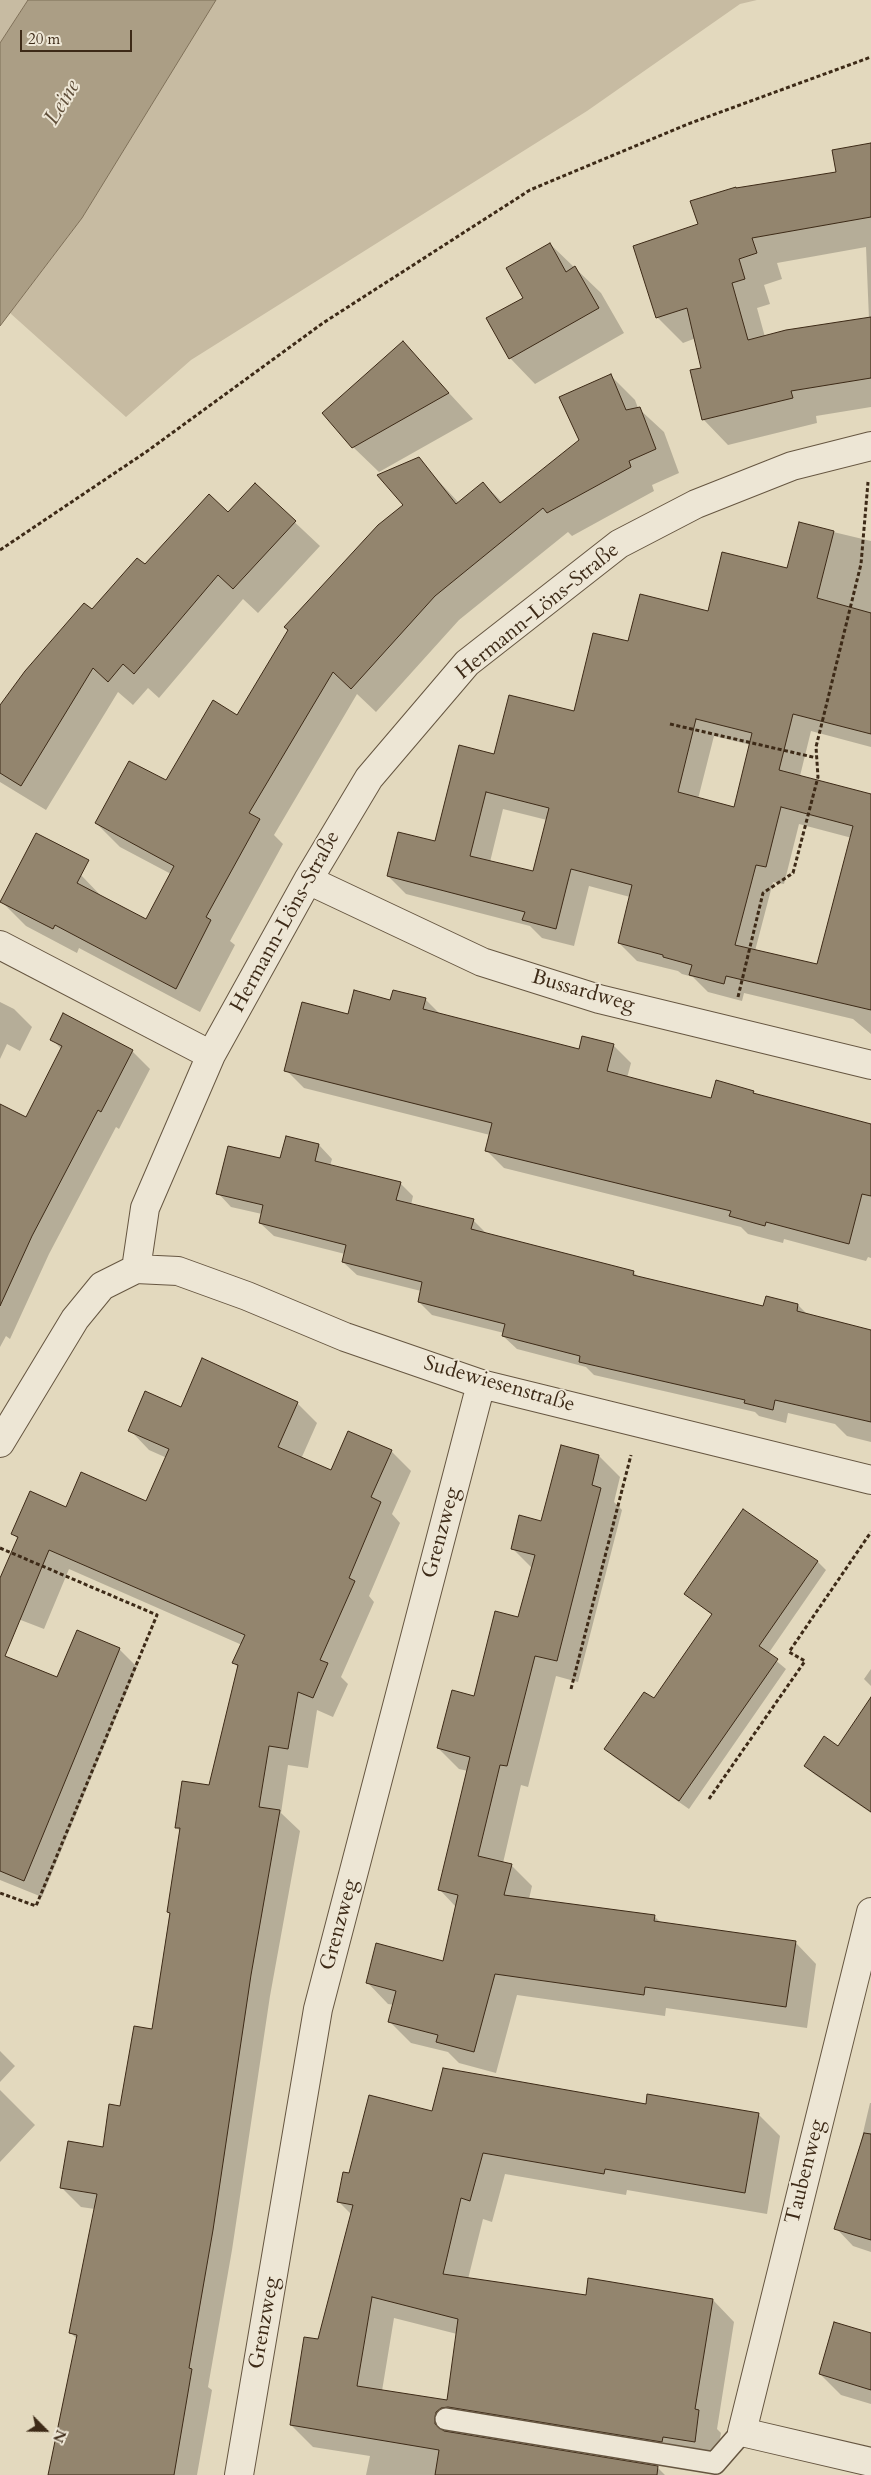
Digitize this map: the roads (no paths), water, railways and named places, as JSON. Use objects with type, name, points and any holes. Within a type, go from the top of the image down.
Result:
[{"type":"street","name":"Hermann-Löns-Straße","points":[[136,1269],[145,1208],[211,1055],[308,880],[369,778],[467,663],[619,544],[696,504],[792,466],[871,446]]},
{"type":"street","name":"Bussardweg","points":[[308,880],[482,962],[599,999],[871,1066]]},
{"type":"street","points":[[0,945],[211,1055]]},
{"type":"street","points":[[0,1443],[75,1319],[102,1286],[136,1269]]},
{"type":"street","name":"Sudewiesenstraße","points":[[136,1269],[178,1271],[247,1296],[345,1337],[481,1384],[871,1480]]},
{"type":"street","name":"Grenzweg","points":[[239,2475],[318,2009],[481,1384]]},
{"type":"street","name":"Taubenweg","points":[[742,2432],[871,1912]]},
{"type":"street","points":[[742,2432],[871,2462]]},
{"type":"lane","points":[[446,2419],[715,2463],[742,2432]]},
{"type":"water","name":"Leine","points":[[28,0],[216,0],[82,218],[0,326],[0,43]]}]
